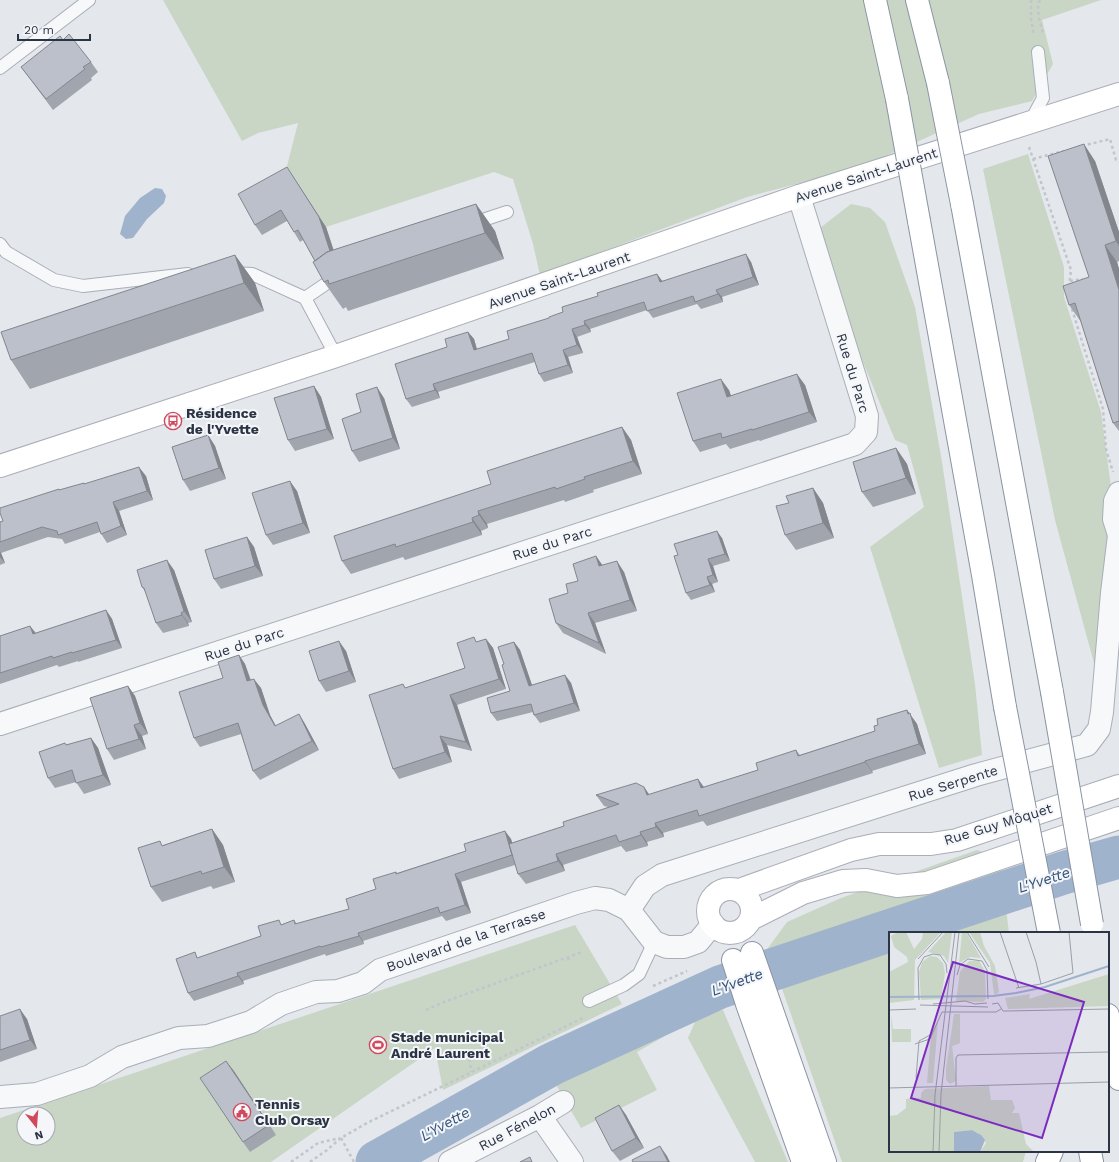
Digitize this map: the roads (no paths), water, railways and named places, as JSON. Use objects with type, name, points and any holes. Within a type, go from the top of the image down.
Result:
[{"type":"main road","points":[[875,0],[897,99],[983,575],[1005,707],[1049,932]]},
{"type":"main road","points":[[917,0],[938,83],[962,204],[1052,692],[1093,928]]},
{"type":"main road","name":"Avenue Saint-Laurent","points":[[0,466],[336,356],[800,196],[1119,94]]},
{"type":"main road","name":"Rue Guy Môquet","points":[[738,890],[851,850],[879,844],[932,844],[957,840],[1119,786]]},
{"type":"main road","points":[[717,928],[733,933],[803,893],[842,881],[866,880],[897,886],[927,882],[1119,818]]},
{"type":"main road","points":[[803,1162],[747,1004],[742,956],[752,906],[749,899],[738,890],[724,890],[713,898],[709,904],[708,911],[710,918],[742,956],[767,998],[825,1162]]},
{"type":"main road","points":[[1109,1002],[1119,1014]]},
{"type":"main road","points":[[1109,1021],[1119,1079]]},
{"type":"main road","points":[[1047,1162],[1052,1152]]},
{"type":"main road","points":[[1090,1152],[1092,1162]]},
{"type":"street","name":"Rue du Parc","points":[[0,724],[855,444],[866,432],[867,416],[800,196]]},
{"type":"street","name":"Rue Serpente","points":[[629,910],[645,886],[662,874],[976,775],[1086,745],[1099,729],[1102,712],[1112,593],[1119,535],[1114,519],[1116,484]]},
{"type":"street","name":"Boulevard de la Terrasse","points":[[0,1097],[37,1094],[90,1076],[122,1057],[179,1038],[208,1036],[251,1022],[281,1004],[316,992],[338,991],[363,983],[380,970],[576,903],[596,898],[610,900],[629,910],[654,942]]},
{"type":"street","points":[[654,942],[667,947],[684,947],[698,942],[717,928]]},
{"type":"street","name":"Rue Fénelon","points":[[450,1162],[540,1116],[563,1102]]},
{"type":"street","points":[[540,1116],[572,1162]]},
{"type":"lane","points":[[0,68],[90,0]]},
{"type":"lane","points":[[1030,123],[1043,98],[1038,52]]},
{"type":"lane","points":[[461,227],[507,212]]},
{"type":"lane","points":[[0,244],[6,252],[54,280],[83,286],[197,273]]},
{"type":"lane","points":[[306,298],[348,269]]},
{"type":"lane","points":[[220,272],[252,274],[306,298],[336,356]]},
{"type":"lane","points":[[589,1001],[624,985],[639,974],[654,942]]},
{"type":"water","points":[[155,188],[162,189],[166,196],[164,203],[147,219],[133,238],[126,239],[120,234],[125,216],[140,198]]},
{"type":"waterway","name":"L'Yvette","points":[[377,1162],[552,1064],[720,987],[1063,873],[1119,857]]},
{"type":"place","name":"Résidence de l'Yvette","points":[[173,421]]},
{"type":"place","name":"Stade municipal André Laurent","points":[[378,1045]]},
{"type":"place","name":"Tennis Club Orsay","points":[[242,1112]]}]
